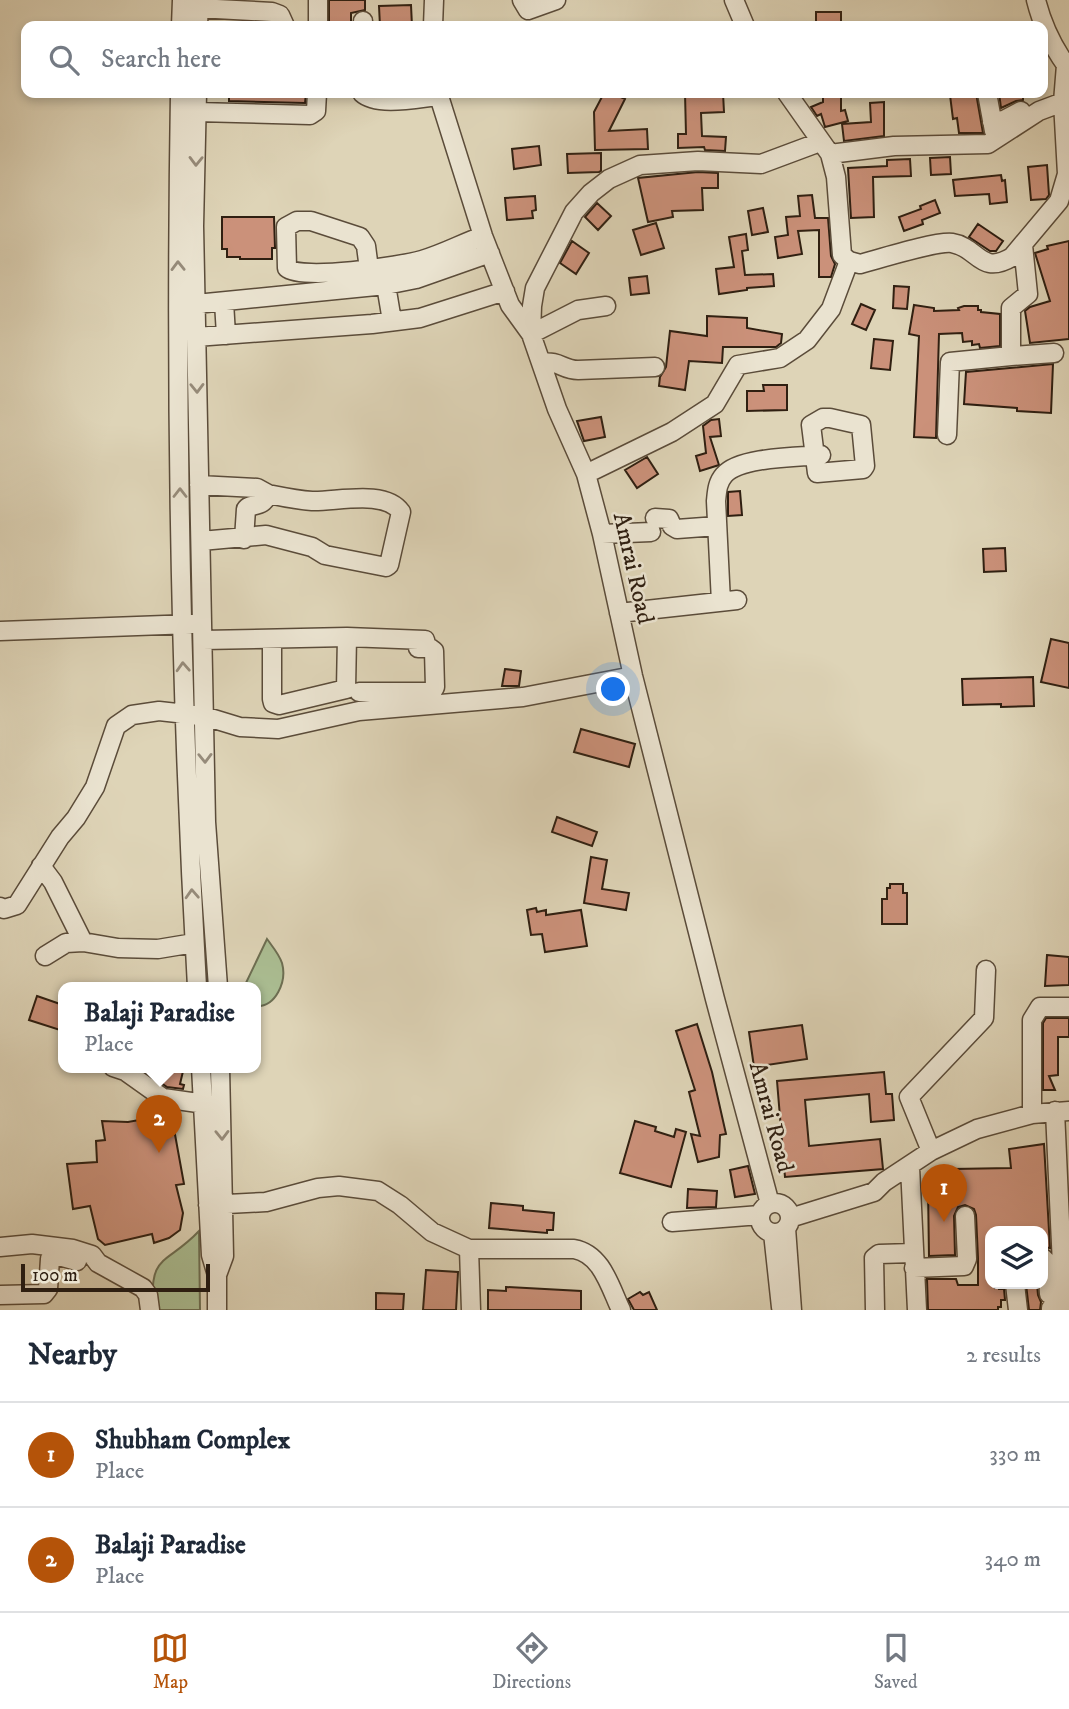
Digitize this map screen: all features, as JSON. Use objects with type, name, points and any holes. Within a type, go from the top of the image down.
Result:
[{"type":"street","points":[[181,21],[182,0]]},
{"type":"street","points":[[318,0],[318,21]]},
{"type":"street","points":[[433,21],[435,0]]},
{"type":"street","points":[[522,0],[528,10],[556,0]]},
{"type":"street","points":[[734,0],[743,21]]},
{"type":"street","points":[[1036,0],[1041,21]]},
{"type":"street","points":[[198,11],[272,12],[284,21]]},
{"type":"street","points":[[790,98],[825,148],[836,177],[842,255],[849,261],[860,264],[945,243],[962,246],[989,264],[1002,263],[1012,257],[1059,201],[1067,174],[1063,102],[1067,64],[1048,36]]},
{"type":"street","points":[[180,98],[178,232],[181,624],[197,982]]},
{"type":"street","points":[[197,98],[194,226],[202,632],[206,797],[218,982]]},
{"type":"street","points":[[197,112],[310,116],[316,111],[317,98]]},
{"type":"street","points":[[373,98],[380,101],[405,98]]},
{"type":"street","points":[[439,98],[483,236],[510,305],[531,334],[578,310],[606,306]]},
{"type":"street","points":[[988,98],[996,140],[1039,111],[1063,102]]},
{"type":"street","points":[[992,122],[1008,118],[1039,100]]},
{"type":"street","name":"Amrai Road","points":[[777,1218],[715,999],[633,676],[586,474],[557,408],[531,334],[535,288],[575,212],[591,193],[609,179],[640,165],[698,161],[761,164],[825,148],[980,146],[996,140]]},
{"type":"street","points":[[369,269],[366,246],[360,237],[311,221],[297,221],[286,227],[285,262],[291,272],[333,273],[369,269],[421,260],[483,236]]},
{"type":"street","points":[[1011,356],[1011,308],[1028,294],[1023,245]]},
{"type":"street","points":[[195,304],[386,285],[416,279],[491,253]]},
{"type":"street","points":[[586,474],[672,432],[715,404],[738,365],[780,358],[807,340],[831,309],[849,261]]},
{"type":"street","points":[[386,285],[392,321]]},
{"type":"street","points":[[196,337],[392,321],[440,313],[505,291]]},
{"type":"street","points":[[224,302],[226,335]]},
{"type":"street","points":[[947,435],[950,362],[1054,353]]},
{"type":"street","points":[[541,363],[553,362],[568,370],[655,368]]},
{"type":"street","points":[[619,613],[729,601],[717,526],[716,501],[718,485],[724,475],[742,464],[818,455]]},
{"type":"street","points":[[199,485],[257,488],[268,494],[307,501],[365,498],[397,507],[401,513],[389,565],[383,568],[326,555],[312,547],[266,535],[201,541]]},
{"type":"street","points":[[244,539],[246,509],[259,505],[266,500],[268,494]]},
{"type":"street","points":[[602,534],[653,525],[670,519],[672,526],[677,528],[717,526]]},
{"type":"street","points":[[0,631],[181,624],[202,632],[267,639],[425,640],[427,648],[434,651],[435,687],[432,692],[359,692]]},
{"type":"street","points":[[267,639],[272,699],[273,703],[279,705],[346,689],[354,641]]},
{"type":"street","points":[[263,712],[267,639]]},
{"type":"street","points":[[354,641],[359,711]]},
{"type":"street","points":[[0,906],[4,909],[17,905],[95,787],[116,726],[132,715],[146,712],[204,716],[240,727],[278,729],[359,711],[523,697],[633,676]]},
{"type":"street","points":[[187,797],[206,797]]},
{"type":"street","points":[[41,866],[54,882],[83,942]]},
{"type":"street","points":[[45,956],[66,943],[83,942],[118,948],[158,949],[194,943]]},
{"type":"street","points":[[931,1151],[909,1097],[984,1018],[986,970]]},
{"type":"street","points":[[1032,1114],[1032,1020],[1040,1007],[1069,1007]]},
{"type":"street","points":[[126,1073],[163,1098],[212,1105]]},
{"type":"street","points":[[203,1073],[212,1105],[216,1205],[224,1256],[217,1275],[214,1308]]},
{"type":"street","points":[[212,1105],[219,1073]]},
{"type":"street","points":[[672,1223],[777,1218],[874,1192],[884,1182],[931,1151],[976,1129],[1032,1114],[1062,1111],[1054,1298]]},
{"type":"street","points":[[909,1167],[917,1310]]},
{"type":"street","points":[[216,1205],[266,1202],[318,1188],[339,1186],[378,1191],[400,1205],[432,1232],[469,1249],[574,1249],[588,1252],[597,1261],[621,1310]]},
{"type":"street","points":[[875,1310],[874,1258],[878,1254],[964,1266],[967,1259],[965,1216]]},
{"type":"street","points":[[777,1218],[781,1307],[784,1310]]},
{"type":"street","points":[[777,1218],[792,1310]]},
{"type":"street","points":[[0,1247],[58,1245],[92,1255],[98,1263],[143,1288],[148,1295],[150,1310]]},
{"type":"street","points":[[469,1249],[471,1310]]},
{"type":"street","points":[[0,1295],[47,1292],[50,1259],[54,1257],[66,1257],[86,1264],[98,1263]]},
{"type":"street","points":[[908,1310],[912,1258]]},
{"type":"street","points":[[1048,1271],[1054,1298]]},
{"type":"street","points":[[1016,1289],[1018,1310]]},
{"type":"green space","points":[[267,939],[281,960],[283,978],[278,992],[269,1003],[261,1005],[261,982],[246,982]]},
{"type":"green space","points":[[199,1231],[200,1310],[153,1310],[152,1291],[157,1269]]},
{"type":"building","points":[[329,0],[365,0],[365,10],[351,13],[351,21],[329,21]]},
{"type":"building","points":[[411,5],[412,21],[380,21],[379,6]]},
{"type":"building","points":[[816,12],[841,12],[841,21],[816,21]]},
{"type":"building","points":[[229,98],[306,98],[305,103],[229,101]]},
{"type":"building","points":[[601,98],[625,99],[609,131],[647,129],[648,149],[595,150],[594,112]]},
{"type":"building","points":[[685,98],[723,98],[724,112],[701,113],[702,136],[726,137],[725,151],[705,150],[704,147],[678,148],[678,134],[686,134]]},
{"type":"building","points":[[823,98],[841,98],[841,111],[845,110],[848,121],[825,127],[821,114],[817,116],[811,107],[823,102]]},
{"type":"building","points":[[950,98],[977,98],[983,133],[959,133],[957,118],[953,119]]},
{"type":"building","points":[[1000,98],[1023,98],[1023,100],[1001,108]]},
{"type":"building","points":[[884,102],[884,136],[844,141],[842,124],[871,122],[870,103]]},
{"type":"building","points":[[539,146],[541,165],[514,169],[512,149]]},
{"type":"building","points":[[601,153],[601,171],[568,173],[567,154]]},
{"type":"building","points":[[950,157],[951,174],[931,175],[930,158]]},
{"type":"building","points":[[910,159],[911,176],[873,177],[874,217],[851,218],[848,168],[887,166],[887,160]]},
{"type":"building","points":[[1047,165],[1049,195],[1046,199],[1031,200],[1028,167]]},
{"type":"building","points":[[698,172],[718,173],[718,188],[702,188],[703,210],[672,211],[673,217],[648,222],[638,178]]},
{"type":"building","points":[[1001,175],[1002,181],[1005,180],[1007,202],[990,204],[989,194],[955,196],[953,180]]},
{"type":"building","points":[[812,195],[815,218],[828,218],[831,256],[835,264],[831,277],[819,277],[819,230],[798,231],[802,254],[778,258],[775,237],[788,235],[786,217],[800,216],[798,196]]},
{"type":"building","points":[[535,196],[536,210],[532,211],[533,218],[507,220],[505,198]]},
{"type":"building","points":[[935,200],[940,213],[922,220],[923,224],[904,231],[899,217],[921,209],[920,206]]},
{"type":"building","points":[[597,203],[611,216],[598,230],[585,217]]},
{"type":"building","points":[[763,208],[768,232],[752,235],[748,211]]},
{"type":"building","points":[[222,217],[274,217],[275,248],[272,248],[272,259],[227,257],[227,249],[222,249]]},
{"type":"building","points":[[656,223],[664,248],[641,255],[633,230]]},
{"type":"building","points":[[978,224],[1003,241],[996,251],[990,251],[969,237]]},
{"type":"building","points":[[746,234],[748,250],[742,251],[745,275],[773,274],[774,286],[719,294],[716,269],[734,267],[729,237]]},
{"type":"building","points":[[572,241],[589,253],[576,274],[560,263]]},
{"type":"building","points":[[1069,241],[1069,339],[1030,343],[1025,311],[1050,301],[1035,253],[1048,249],[1047,246]]},
{"type":"building","points":[[647,276],[649,293],[631,295],[629,278]]},
{"type":"building","points":[[894,286],[909,287],[907,309],[893,308]]},
{"type":"building","points":[[861,304],[875,310],[866,330],[852,324]]},
{"type":"building","points":[[914,305],[934,308],[934,311],[978,306],[981,312],[1000,314],[1000,346],[980,348],[979,344],[972,345],[972,341],[963,342],[962,333],[939,334],[936,438],[914,437],[919,336],[909,334]]},
{"type":"building","points":[[707,316],[747,318],[747,328],[782,334],[781,343],[776,347],[723,347],[722,363],[689,361],[685,390],[659,386],[660,377],[666,367],[670,331],[707,336]]},
{"type":"building","points":[[874,339],[893,341],[890,370],[871,368]]},
{"type":"building","points":[[1053,364],[1051,413],[964,404],[966,372]]},
{"type":"building","points":[[763,385],[787,385],[787,410],[747,411],[747,391],[764,391]]},
{"type":"building","points":[[601,417],[605,437],[584,441],[577,421]]},
{"type":"building","points":[[719,419],[721,436],[710,437],[719,465],[700,471],[696,456],[706,453],[703,426],[711,420]]},
{"type":"building","points":[[647,457],[658,474],[637,488],[625,470]]},
{"type":"building","points":[[740,491],[742,515],[728,516],[728,492]]},
{"type":"building","points":[[1005,548],[1006,571],[984,572],[983,549]]},
{"type":"building","points":[[1051,639],[1069,643],[1069,688],[1041,682]]},
{"type":"building","points":[[505,669],[521,671],[519,686],[502,686]]},
{"type":"building","points":[[1033,677],[1034,706],[963,705],[962,679]]},
{"type":"building","points":[[581,729],[635,744],[629,767],[574,752]]},
{"type":"building","points":[[557,817],[597,832],[592,846],[552,832]]},
{"type":"building","points":[[591,857],[607,860],[602,889],[629,893],[626,910],[584,903]]},
{"type":"building","points":[[890,884],[903,884],[903,893],[907,893],[907,924],[882,924],[882,899],[887,899],[887,888],[890,888]]},
{"type":"building","points":[[536,908],[537,912],[546,910],[546,915],[581,910],[587,946],[545,952],[542,934],[531,935],[527,910]]},
{"type":"building","points":[[1047,955],[1069,957],[1069,985],[1045,986]]},
{"type":"building","points":[[37,996],[58,1003],[58,1029],[29,1020]]},
{"type":"building","points":[[1046,1018],[1069,1018],[1069,1037],[1058,1037],[1058,1075],[1049,1076],[1055,1090],[1043,1090],[1043,1023]]},
{"type":"building","points":[[697,1024],[712,1072],[726,1134],[720,1135],[719,1157],[698,1162],[691,1134],[700,1136],[689,1092],[695,1090],[676,1031]]},
{"type":"building","points":[[802,1025],[807,1059],[754,1067],[749,1032]]},
{"type":"building","points":[[884,1072],[886,1094],[892,1094],[894,1120],[871,1122],[869,1094],[805,1100],[809,1146],[880,1139],[883,1169],[785,1177],[777,1081]]},
{"type":"building","points":[[146,1073],[183,1073],[180,1084],[184,1085],[183,1089],[167,1087]]},
{"type":"building","points":[[150,1118],[152,1122],[172,1118],[184,1184],[176,1185],[183,1213],[180,1230],[169,1238],[154,1243],[152,1234],[105,1245],[98,1239],[90,1206],[73,1209],[67,1164],[97,1162],[96,1141],[105,1140],[102,1121],[128,1122]]},
{"type":"building","points":[[635,1121],[656,1127],[655,1131],[674,1137],[676,1129],[686,1132],[671,1187],[620,1173]]},
{"type":"building","points":[[1044,1144],[1050,1248],[1048,1226],[985,1226],[985,1289],[1004,1289],[1005,1300],[1001,1300],[1001,1307],[998,1307],[998,1310],[928,1310],[927,1279],[956,1279],[958,1285],[978,1285],[978,1258],[976,1215],[974,1209],[965,1205],[958,1207],[954,1216],[955,1255],[929,1256],[928,1188],[933,1188],[933,1183],[938,1183],[938,1179],[953,1178],[953,1169],[1011,1168],[1009,1149]]},
{"type":"building","points":[[748,1166],[755,1194],[735,1197],[730,1170]]},
{"type":"building","points":[[688,1189],[717,1191],[716,1207],[687,1208]]},
{"type":"building","points":[[491,1203],[554,1213],[553,1230],[547,1230],[547,1233],[489,1228]]},
{"type":"building","points":[[426,1270],[458,1272],[456,1310],[423,1310]]},
{"type":"building","points":[[506,1287],[581,1291],[581,1310],[488,1310],[488,1290],[506,1291]]},
{"type":"building","points":[[1027,1289],[1037,1289],[1040,1310],[1029,1310]]},
{"type":"building","points":[[640,1292],[643,1295],[649,1292],[657,1310],[634,1310],[628,1299]]},
{"type":"building","points":[[376,1293],[404,1294],[403,1310],[376,1310]]},
{"type":"place","name":"Balaji Paradise","points":[[159,1153]]},
{"type":"place","name":"Shubham Complex","points":[[944,1222]]}]
